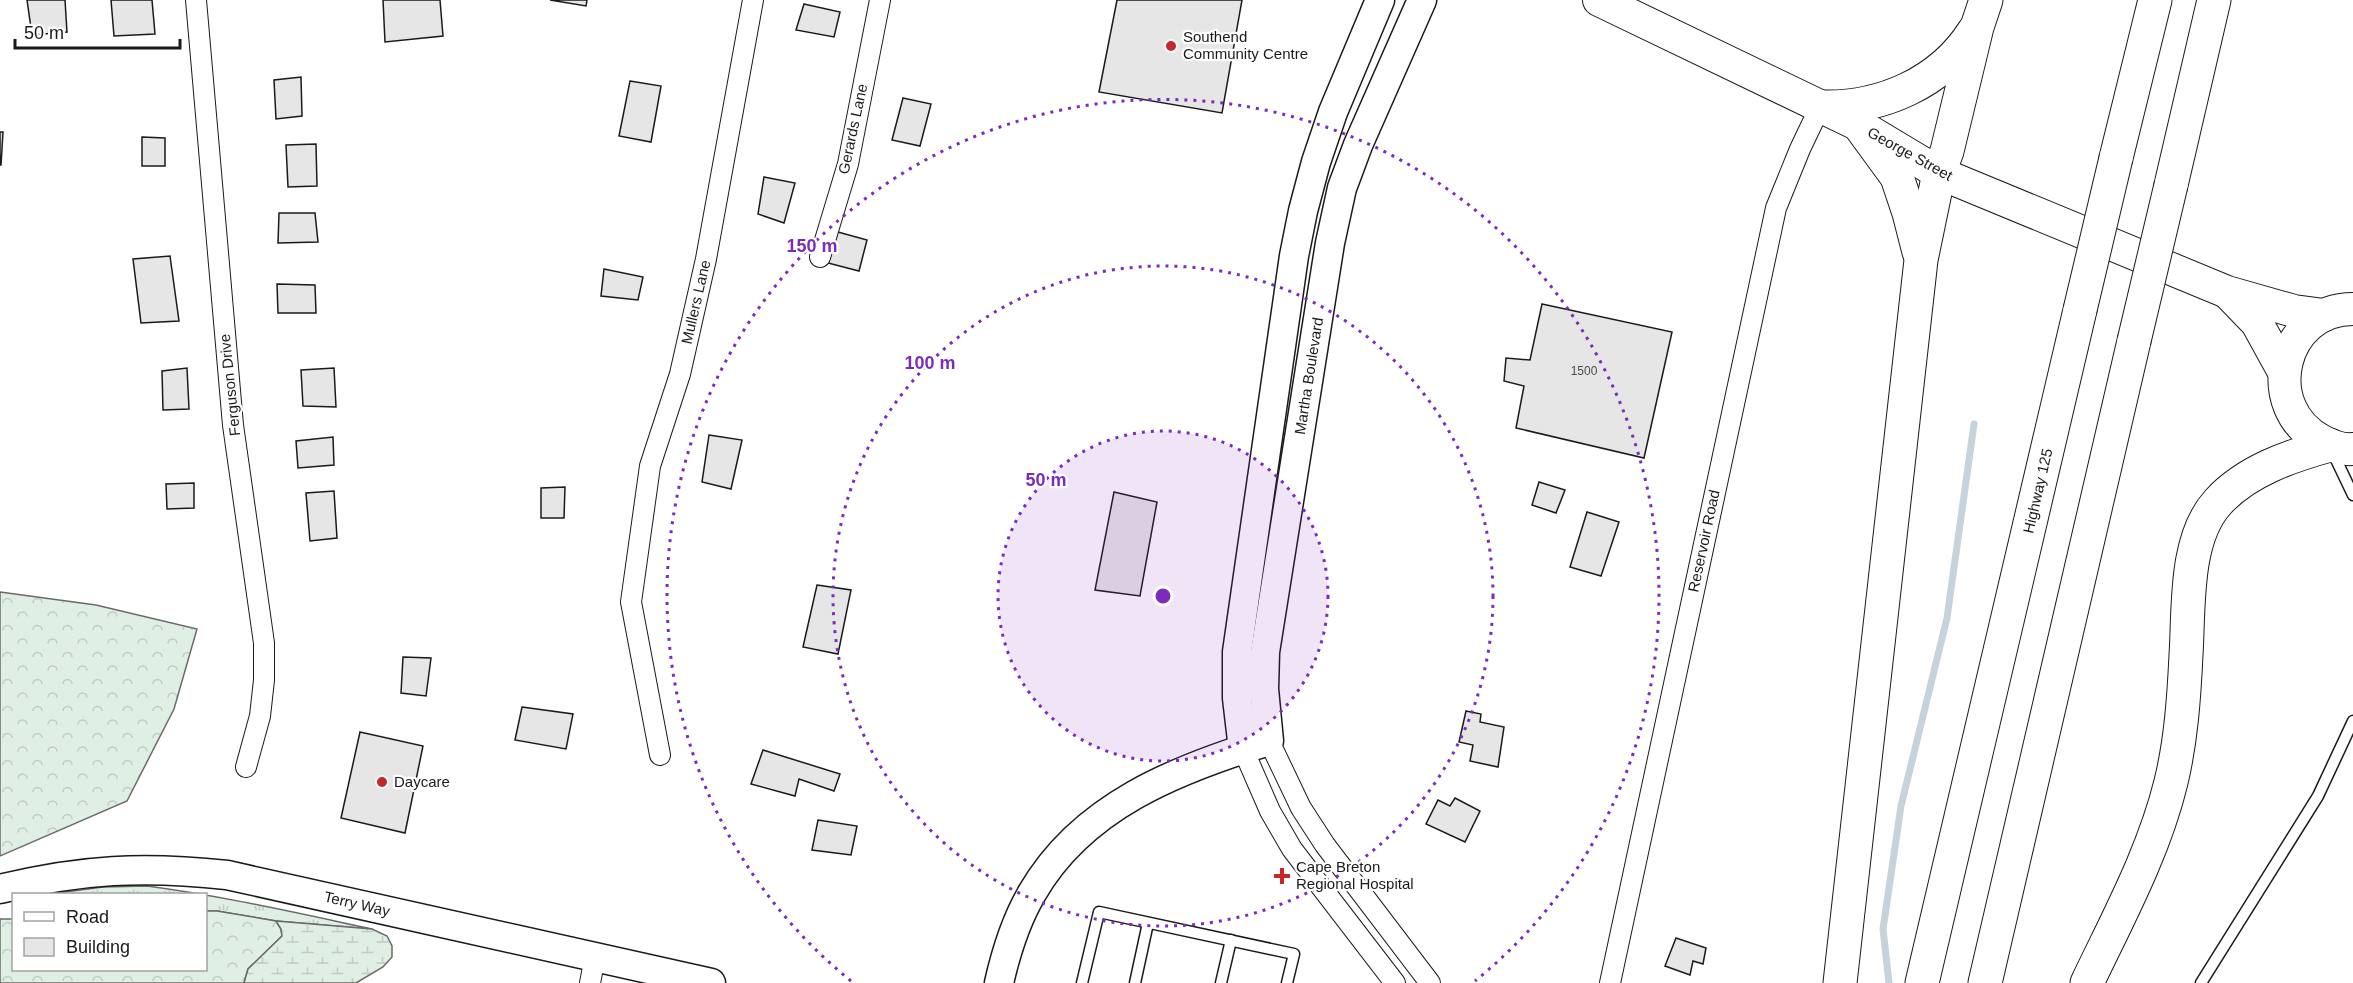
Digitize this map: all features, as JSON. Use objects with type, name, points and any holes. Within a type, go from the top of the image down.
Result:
[{"type":"highway","name":"Highway 125","points":[[1922,983],[2155,0]]},
{"type":"highway","points":[[1984,983],[2214,0]]},
{"type":"highway","points":[[1820,107],[1839,107],[1883,100],[1917,86],[1958,51],[1981,13]]},
{"type":"highway","points":[[1840,983],[1921,260],[1939,173],[1947,151],[1981,13]]},
{"type":"highway","points":[[1859,125],[1897,177],[1921,260]]},
{"type":"highway","points":[[2087,983],[2126,902],[2158,826],[2171,781],[2178,739],[2186,658],[2190,584],[2203,524],[2217,503],[2240,482],[2283,460],[2341,447]]},
{"type":"main road","name":"George Street","points":[[1599,0],[1859,125],[1939,173],[2227,292],[2294,311],[2338,312]]},
{"type":"main road","name":"George Street","points":[[2227,292],[2257,323],[2284,372]]},
{"type":"main road","points":[[2338,312],[2308,325],[2296,338],[2288,354],[2284,372],[2285,391],[2290,408],[2300,424],[2313,437],[2341,447]]},
{"type":"street","name":"Ferguson Drive","points":[[196,0],[233,425],[264,643],[264,680],[260,716],[246,767]]},
{"type":"street","name":"Mullers Lane","points":[[660,755],[631,602],[650,466],[680,374],[706,259],[753,0]]},
{"type":"street","name":"Gerards Lane","points":[[820,257],[848,164],[880,0]]},
{"type":"street","name":"Martha Boulevard","points":[[1277,480],[1294,256],[1303,212],[1316,162],[1333,112],[1380,0]]},
{"type":"street","name":"Martha Boulevard","points":[[1256,745],[1237,698],[1237,652],[1342,188],[1358,145],[1422,0]]},
{"type":"street","name":"Reservoir Road","points":[[1610,983],[1776,208],[1820,107]]},
{"type":"street","points":[[999,983],[1018,921],[1031,893],[1067,845],[1089,825],[1135,794],[1179,772],[1256,745]]},
{"type":"street","points":[[1256,745],[1270,811],[1292,849],[1395,983]]},
{"type":"street","points":[[1256,745],[1325,845],[1430,983]]},
{"type":"street","name":"Terry Way","points":[[0,889],[52,877],[127,869],[215,874],[592,970],[711,983]]},
{"type":"lane","points":[[2341,447],[2353,495]]},
{"type":"lane","points":[[2201,983],[2318,796],[2353,722]]},
{"type":"lane","points":[[1082,983],[1099,912],[1294,954],[1287,983]]},
{"type":"lane","points":[[1135,983],[1148,923]]},
{"type":"lane","points":[[1221,983],[1231,940]]},
{"type":"green space","points":[[0,592],[96,605],[197,629],[174,709],[127,801],[0,856]]},
{"type":"green space","points":[[147,886],[192,893],[58,893],[103,887]]},
{"type":"green space","points":[[207,895],[372,929],[276,921],[207,911]]},
{"type":"green space","points":[[207,911],[276,921],[282,936],[248,969],[244,983],[0,983],[0,919],[12,919],[12,971],[207,971]]},
{"type":"green space","points":[[276,921],[372,929],[387,936],[392,946],[392,957],[383,967],[356,983],[244,983],[248,969],[282,936]]},
{"type":"building","points":[[27,0],[65,0],[67,32],[32,35]]},
{"type":"building","points":[[111,0],[152,0],[155,34],[114,36]]},
{"type":"building","points":[[383,0],[440,0],[443,36],[385,42]]},
{"type":"building","points":[[550,0],[587,0],[586,6]]},
{"type":"building","name":"Southend Community Centre","points":[[1117,0],[1242,0],[1222,113],[1099,92]]},
{"type":"building","points":[[804,4],[840,12],[834,37],[796,30]]},
{"type":"building","points":[[301,77],[302,116],[276,119],[274,80]]},
{"type":"building","points":[[630,81],[661,86],[651,142],[619,136]]},
{"type":"building","points":[[903,98],[931,104],[920,146],[892,140]]},
{"type":"building","points":[[0,132],[3,132],[1,165],[0,165]]},
{"type":"building","points":[[142,137],[165,138],[165,166],[142,166]]},
{"type":"building","points":[[316,144],[317,186],[288,187],[286,145]]},
{"type":"building","points":[[764,177],[795,183],[784,223],[758,214]]},
{"type":"building","points":[[279,213],[315,213],[318,242],[278,243]]},
{"type":"building","points":[[838,232],[867,240],[859,271],[828,263]]},
{"type":"building","points":[[170,256],[179,321],[141,323],[133,259]]},
{"type":"building","points":[[604,269],[643,277],[638,300],[601,296]]},
{"type":"building","points":[[277,284],[315,285],[316,313],[278,313]]},
{"type":"building","points":[[1542,304],[1672,332],[1644,458],[1516,428],[1524,386],[1504,381],[1506,358],[1530,360]]},
{"type":"building","points":[[187,368],[189,409],[163,410],[162,371]]},
{"type":"building","points":[[334,368],[336,407],[303,406],[301,370]]},
{"type":"building","points":[[709,435],[742,440],[731,489],[702,482]]},
{"type":"building","points":[[333,437],[334,465],[298,468],[296,441]]},
{"type":"building","points":[[1539,482],[1565,490],[1556,513],[1532,505]]},
{"type":"building","points":[[194,483],[194,508],[167,509],[166,484]]},
{"type":"building","points":[[565,487],[564,518],[541,518],[541,488]]},
{"type":"building","points":[[334,491],[337,538],[310,541],[306,493]]},
{"type":"building","points":[[1114,492],[1157,502],[1140,596],[1095,590]]},
{"type":"building","points":[[1587,512],[1619,522],[1601,576],[1570,567]]},
{"type":"building","points":[[817,585],[851,590],[838,654],[803,647]]},
{"type":"building","points":[[403,657],[431,658],[426,696],[401,693]]},
{"type":"building","points":[[522,707],[573,714],[566,749],[515,740]]},
{"type":"building","points":[[1466,711],[1481,714],[1480,722],[1504,727],[1498,767],[1470,761],[1473,745],[1459,742]]},
{"type":"building","name":"Daycare","points":[[360,732],[423,746],[405,833],[341,818]]},
{"type":"building","points":[[763,750],[840,774],[834,791],[799,779],[795,796],[751,784]]},
{"type":"building","points":[[1455,798],[1480,811],[1465,842],[1426,824],[1438,800],[1450,806]]},
{"type":"building","points":[[818,820],[857,826],[851,855],[812,850]]},
{"type":"building","points":[[1676,938],[1706,948],[1703,964],[1693,961],[1690,975],[1665,966]]},
{"type":"waterway","points":[[1889,983],[1883,929],[1901,806],[1947,618],[1974,424]]},
{"type":"place","name":"Southend Community Centre","points":[[1171,46]]},
{"type":"place","name":"Daycare","points":[[382,782]]},
{"type":"place","name":"Cape Breton Regional Hospital","points":[[1282,876]]}]
